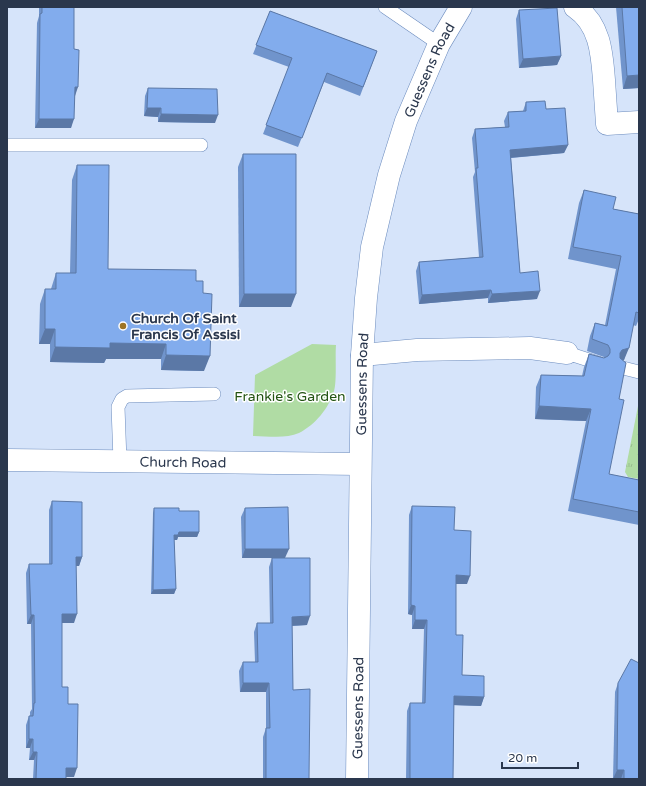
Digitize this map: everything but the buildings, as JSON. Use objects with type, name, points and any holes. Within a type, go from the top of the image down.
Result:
[{"type":"street","name":"Guessens Road","points":[[357,779],[362,355],[366,298],[372,247],[389,175],[406,121],[439,44],[461,7]]},
{"type":"street","points":[[576,7],[583,12],[592,24],[598,37],[602,52],[607,124],[639,122]]},
{"type":"street","points":[[362,355],[417,350],[530,348],[567,353]]},
{"type":"street","name":"Church Road","points":[[7,460],[360,464]]},
{"type":"lane","points":[[385,7],[439,44]]},
{"type":"lane","points":[[7,145],[201,145]]},
{"type":"lane","points":[[567,353],[598,363]]},
{"type":"lane","points":[[623,368],[639,372]]},
{"type":"lane","points":[[120,461],[118,407],[122,399],[127,396],[214,394]]},
{"type":"green space","name":"Frankie's Garden","points":[[312,344],[336,345],[335,387],[329,404],[316,421],[299,433],[282,437],[253,436],[255,375]]},
{"type":"green space","points":[[639,401],[639,479],[628,477],[625,472]]},
{"type":"place","name":"Church Of Saint Francis Of Assisi","points":[[123,326]]}]
